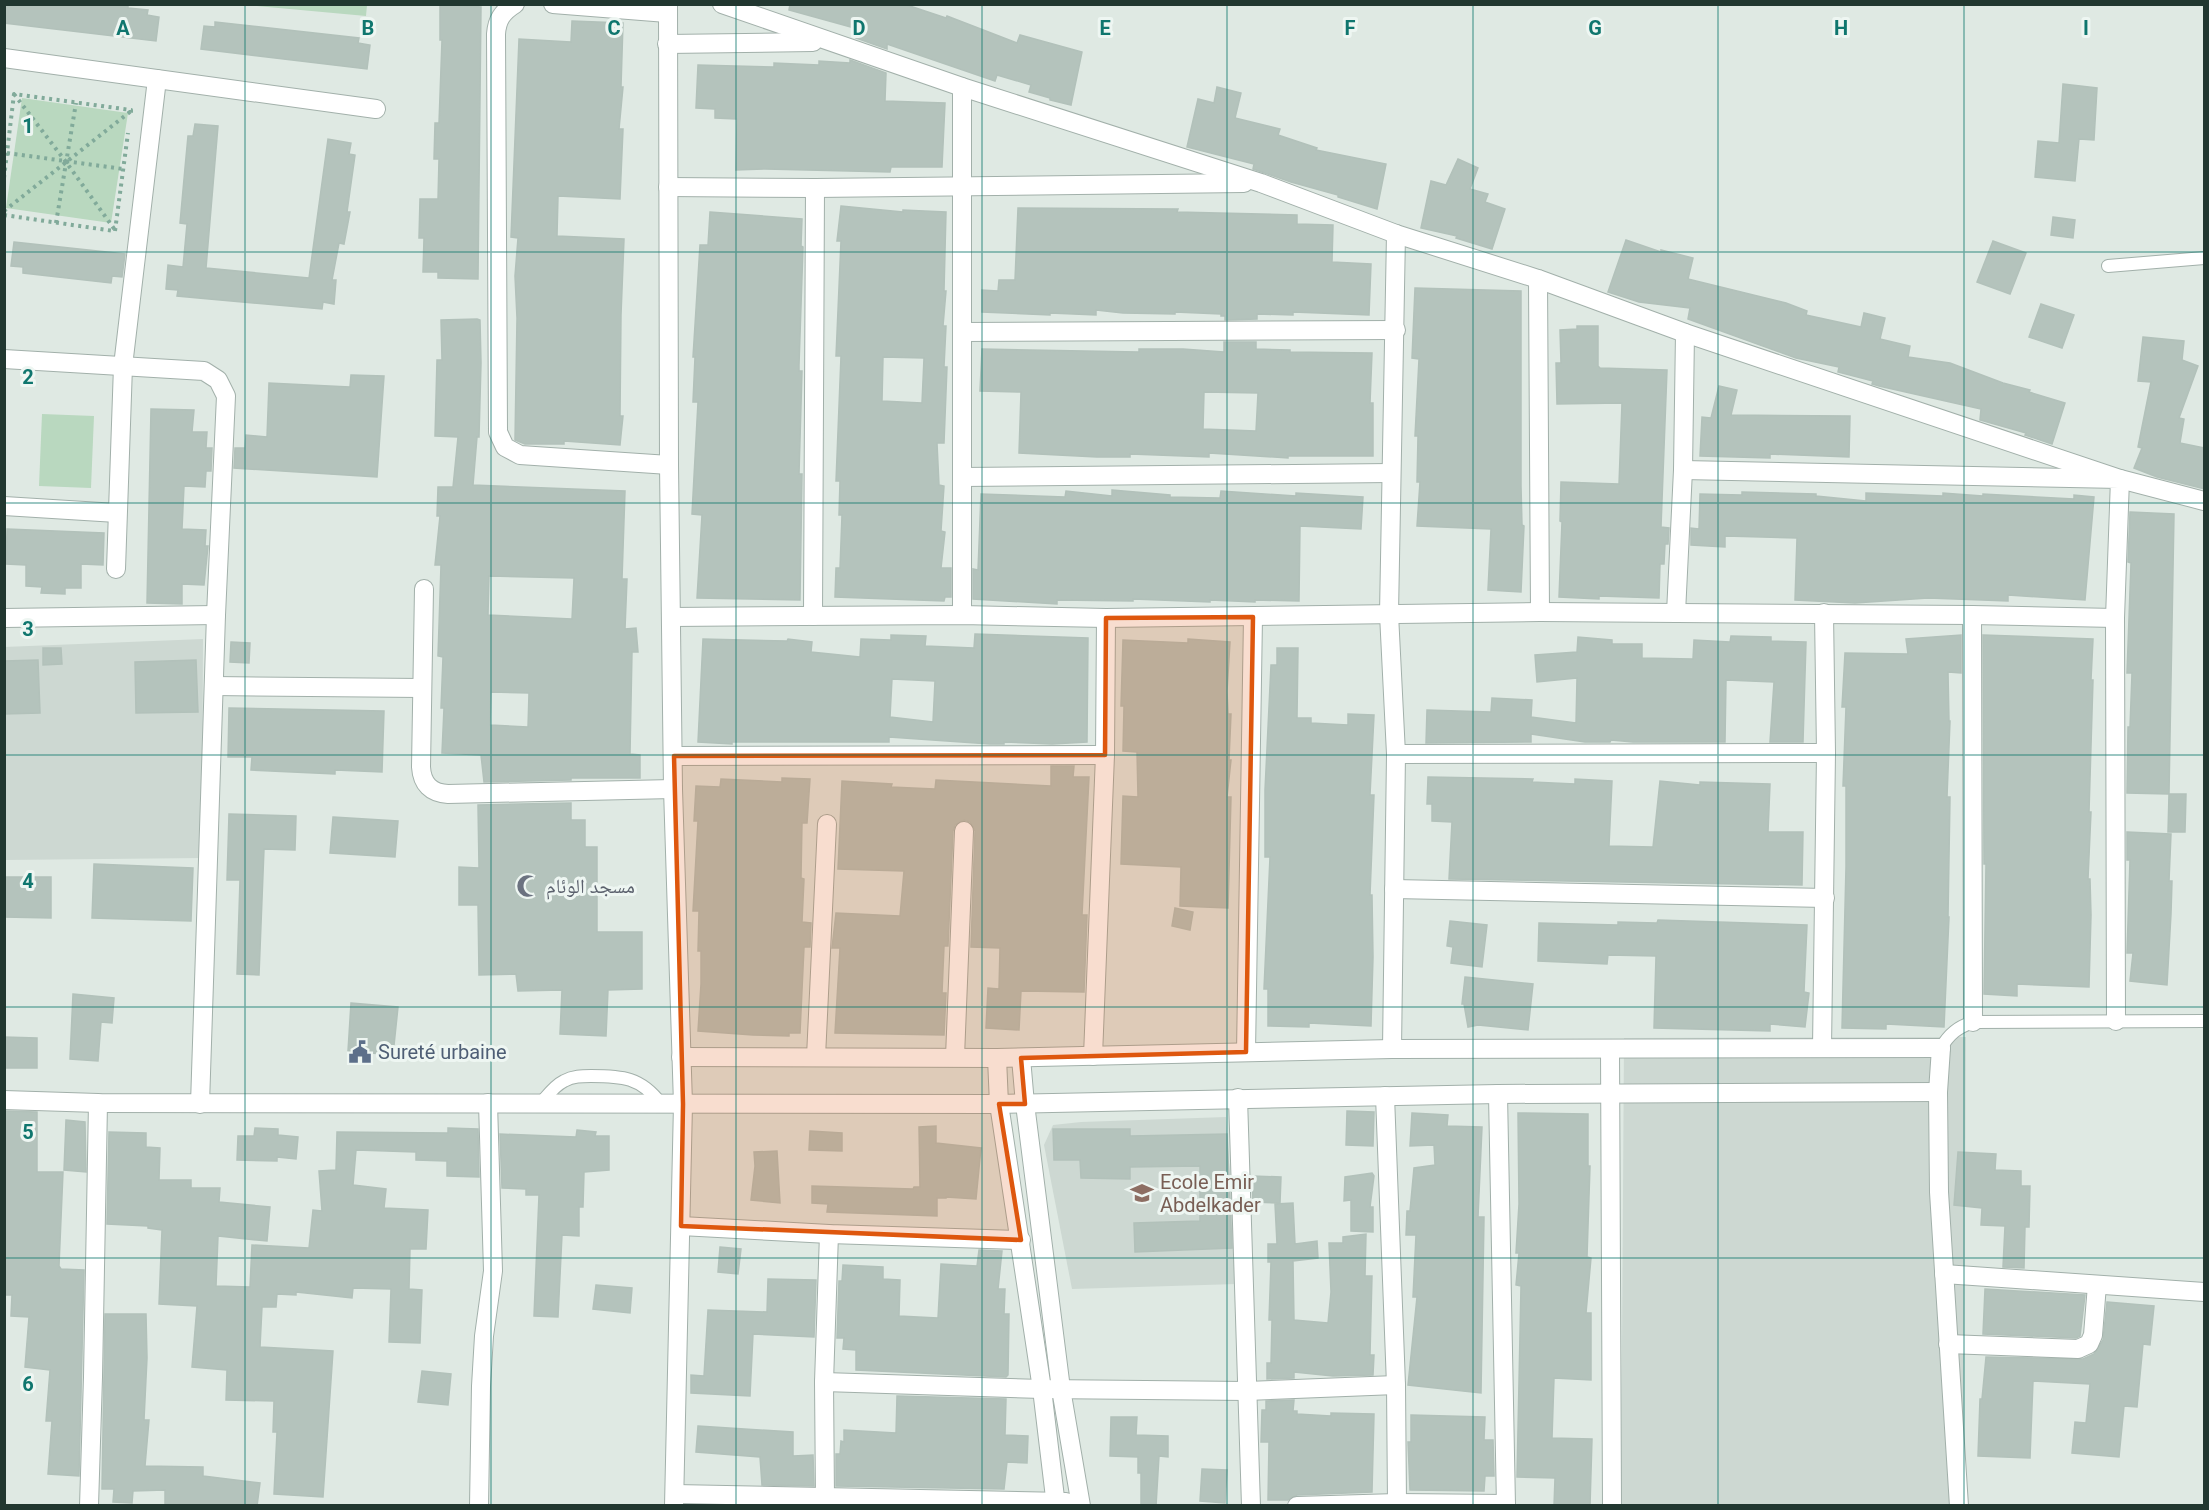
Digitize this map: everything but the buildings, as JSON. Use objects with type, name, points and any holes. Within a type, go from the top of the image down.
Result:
[{"type":"street","points":[[515,4],[500,17],[496,34],[498,432],[506,447],[520,455],[669,465]]},
{"type":"street","points":[[553,4],[668,9],[669,465],[673,789],[683,1104],[675,1500],[825,1498],[1081,1504],[1061,1389],[1021,1058]]},
{"type":"street","points":[[722,4],[962,87],[1261,183],[1396,234],[1538,279],[1685,333],[2120,479],[2205,501]]},
{"type":"street","points":[[667,44],[827,42]]},
{"type":"street","points":[[4,58],[376,109]]},
{"type":"street","points":[[116,569],[123,366],[157,79]]},
{"type":"street","points":[[962,87],[962,615]]},
{"type":"street","points":[[668,187],[815,188],[1261,183]]},
{"type":"street","points":[[813,616],[815,188]]},
{"type":"street","points":[[1392,1049],[1396,754],[1389,614],[1396,234]]},
{"type":"street","points":[[1538,279],[1540,612]]},
{"type":"street","points":[[962,332],[1396,330]]},
{"type":"street","points":[[1676,613],[1683,470],[1685,333]]},
{"type":"street","points":[[4,359],[204,371],[218,380],[223,387],[226,405],[216,615],[200,1104]]},
{"type":"street","points":[[1683,470],[2120,479]]},
{"type":"street","points":[[962,477],[1390,473]]},
{"type":"street","points":[[2116,1021],[2115,618],[2120,479]]},
{"type":"street","points":[[4,506],[117,513]]},
{"type":"street","points":[[424,589],[422,776],[432,790],[440,793],[673,789]]},
{"type":"street","points":[[671,616],[962,615],[1106,618],[1540,612],[1824,613],[2115,618]]},
{"type":"street","points":[[1822,1048],[1826,753],[1824,613]]},
{"type":"street","points":[[4,618],[216,615]]},
{"type":"street","points":[[1972,615],[1973,1022]]},
{"type":"street","points":[[1246,1052],[1253,617]]},
{"type":"street","points":[[1093,1056],[1106,755],[1106,618]]},
{"type":"street","points":[[214,686],[422,688]]},
{"type":"street","points":[[1396,754],[1826,753]]},
{"type":"street","points":[[674,756],[1106,755]]},
{"type":"street","points":[[816,1057],[827,824]]},
{"type":"street","points":[[955,1057],[964,831]]},
{"type":"street","points":[[1394,889],[1825,898]]},
{"type":"street","points":[[681,1057],[1021,1058],[1392,1049],[1941,1048],[1938,1092],[1939,1192],[1959,1506]]},
{"type":"street","points":[[1610,1049],[1612,1506]]},
{"type":"street","points":[[997,1058],[999,1104],[1021,1240],[1056,1504]]},
{"type":"street","points":[[4,1100],[200,1104],[1025,1104],[1498,1094],[1938,1092]]},
{"type":"street","points":[[1297,1506],[1397,1503],[1506,1504],[1498,1094]]},
{"type":"street","points":[[1385,1096],[1396,1385],[1397,1503]]},
{"type":"street","points":[[1238,1098],[1251,1506]]},
{"type":"street","points":[[89,1506],[98,1103]]},
{"type":"street","points":[[479,1506],[481,1386],[484,1336],[493,1271],[488,1103]]},
{"type":"street","points":[[681,1226],[829,1234],[1021,1240]]},
{"type":"street","points":[[825,1498],[824,1382],[829,1234]]},
{"type":"street","points":[[1944,1274],[2205,1292]]},
{"type":"street","points":[[1948,1344],[2078,1349],[2089,1344],[2093,1335],[2097,1285]]},
{"type":"street","points":[[824,1382],[1042,1389],[1247,1390],[1396,1385]]},
{"type":"lane","points":[[2108,266],[2205,258]]},
{"type":"lane","points":[[1941,1048],[1955,1030],[1973,1022],[2205,1021]]},
{"type":"lane","points":[[541,1104],[554,1088],[569,1078],[612,1076],[640,1083],[661,1104]]},
{"type":"path","points":[[14,94],[131,110]]},
{"type":"path","points":[[4,178],[14,94]]},
{"type":"path","points":[[14,94],[115,231]]},
{"type":"path","points":[[56,222],[76,103]]},
{"type":"path","points":[[4,213],[131,110]]},
{"type":"path","points":[[115,231],[131,110]]},
{"type":"path","points":[[7,153],[123,169]]},
{"type":"path","points":[[4,213],[115,231]]},
{"type":"highlighted area","points":[[1253,617],[1246,1052],[1021,1058],[1025,1104],[999,1104],[1021,1240],[681,1226],[683,1104],[674,756],[1105,755],[1106,618]]},
{"type":"shaded area","points":[[203,639],[202,858],[5,860],[4,647]]},
{"type":"shaded area","points":[[1966,1037],[1963,1505],[1621,1506],[1624,1038]]},
{"type":"shaded area","name":"Ecole Emir Abdelkader","points":[[1226,1117],[1237,1284],[1072,1289],[1044,1145],[1053,1125]]},
{"type":"green space","points":[[367,4],[366,16],[245,5]]},
{"type":"green space","points":[[22,98],[128,113],[111,223],[6,208]]},
{"type":"green space","points":[[42,414],[94,416],[91,488],[39,486]]},
{"type":"place","name":"مسجد الوئام","points":[[528,886]]},
{"type":"place","name":"Sureté urbaine","points":[[360,1052]]},
{"type":"place","name":"Ecole Emir Abdelkader","points":[[1142,1193]]}]
